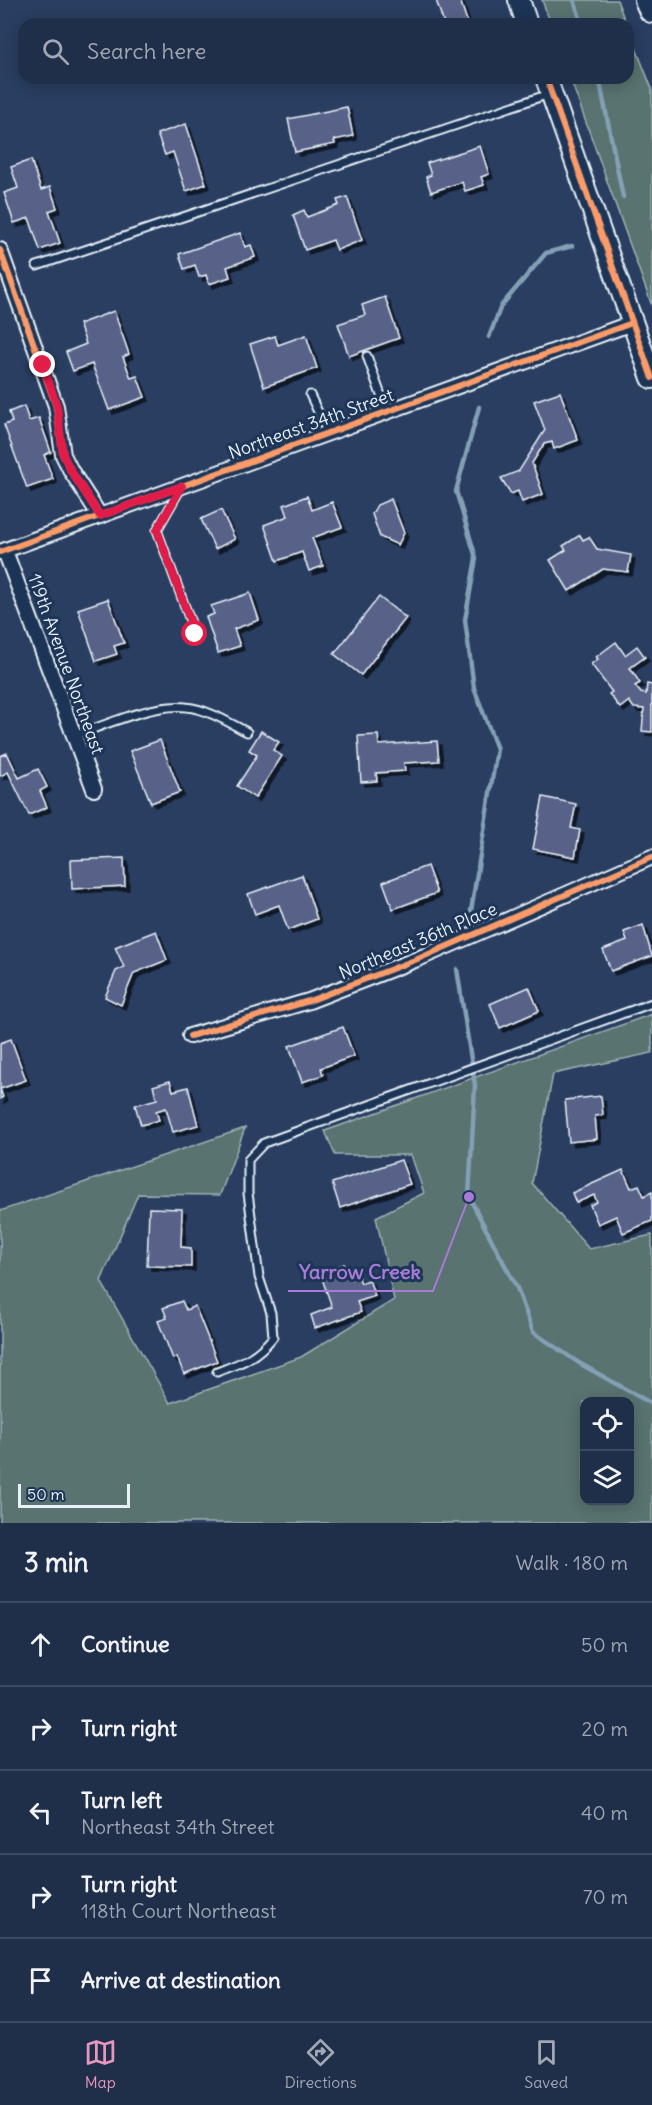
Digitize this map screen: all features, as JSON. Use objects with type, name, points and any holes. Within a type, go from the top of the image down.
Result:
[{"type":"highway","points":[[648,0],[652,9]]},
{"type":"street","points":[[519,0],[525,18]]},
{"type":"street","points":[[549,86],[652,378]]},
{"type":"street","points":[[0,250],[57,406],[63,455],[100,516]]},
{"type":"street","name":"Northeast 34th Street","points":[[2,551],[632,323]]},
{"type":"street","name":"119th Avenue Northeast","points":[[2,551],[94,789]]},
{"type":"street","name":"Northeast 36th Place","points":[[190,1036],[309,1001],[420,958],[652,857]]},
{"type":"lane","points":[[37,267],[549,86]]},
{"type":"lane","points":[[367,356],[387,412]]},
{"type":"lane","points":[[310,395],[328,433]]},
{"type":"lane","points":[[182,486],[157,530],[195,634]]},
{"type":"lane","points":[[74,736],[155,710],[176,706],[203,711],[247,732]]},
{"type":"lane","points":[[217,1371],[248,1360],[263,1349],[273,1337],[271,1313],[259,1277],[248,1193],[248,1160],[264,1143],[652,1003]]},
{"type":"green space","points":[[542,0],[617,0],[624,18],[549,18]]},
{"type":"green space","points":[[634,43],[652,89],[652,306],[572,84],[634,84]]},
{"type":"green space","points":[[652,1014],[652,1053],[553,1074],[532,1183],[589,1249],[652,1235],[652,1523],[0,1523],[0,1211],[245,1128],[220,1195],[138,1194],[101,1281],[170,1403],[301,1357],[394,1300],[376,1217],[424,1193],[411,1155],[335,1155],[325,1131]]},
{"type":"building","points":[[436,0],[460,0],[466,18],[442,18]]},
{"type":"building","points":[[347,107],[353,136],[334,140],[335,144],[295,152],[288,119]]},
{"type":"building","points":[[186,124],[206,184],[186,191],[173,152],[165,155],[157,134]]},
{"type":"building","points":[[480,146],[489,174],[481,177],[484,185],[465,191],[462,182],[431,192],[426,177],[431,175],[427,163]]},
{"type":"building","points":[[31,160],[41,190],[50,187],[57,208],[49,211],[60,243],[40,250],[29,218],[14,223],[4,193],[18,188],[11,167]]},
{"type":"building","points":[[347,197],[362,240],[337,250],[333,240],[305,250],[293,215],[304,210],[307,217],[339,205],[337,200]]},
{"type":"building","points":[[240,233],[245,247],[251,245],[255,257],[227,267],[230,277],[209,284],[206,275],[199,277],[195,265],[184,269],[179,254]]},
{"type":"building","points":[[385,297],[399,338],[349,356],[338,324],[365,315],[362,305]]},
{"type":"building","points":[[114,311],[129,354],[123,357],[131,378],[137,376],[145,397],[109,410],[92,364],[73,371],[66,352],[86,344],[79,324]]},
{"type":"building","points":[[306,335],[317,368],[264,387],[250,344],[275,336],[278,345]]},
{"type":"building","points":[[560,392],[578,440],[554,449],[552,442],[544,444],[532,463],[543,494],[522,502],[518,491],[511,494],[501,478],[519,471],[545,430],[534,401]]},
{"type":"building","points":[[24,406],[29,421],[39,418],[51,452],[44,455],[53,479],[27,488],[4,425],[12,422],[9,412]]},
{"type":"building","points":[[307,496],[312,510],[332,502],[342,527],[312,538],[323,566],[309,571],[302,552],[277,561],[264,525],[288,516],[284,505]]},
{"type":"building","points":[[391,499],[404,533],[398,545],[380,537],[372,514],[377,505]]},
{"type":"building","points":[[221,510],[235,539],[215,549],[201,519]]},
{"type":"building","points":[[580,535],[583,540],[589,537],[597,549],[631,555],[628,572],[603,569],[569,591],[550,560],[566,550],[563,546]]},
{"type":"building","points":[[250,593],[259,620],[234,629],[240,646],[218,653],[206,617],[214,614],[211,606]]},
{"type":"building","points":[[379,597],[406,618],[361,675],[334,654]]},
{"type":"building","points":[[108,599],[124,643],[114,646],[117,654],[96,661],[78,609]]},
{"type":"building","points":[[616,642],[625,655],[637,646],[645,657],[630,668],[640,683],[635,686],[641,693],[646,694],[647,684],[652,685],[652,732],[642,731],[644,709],[634,708],[629,701],[620,708],[609,694],[612,692],[591,664],[598,659],[596,657]]},
{"type":"building","points":[[261,731],[279,742],[273,750],[282,756],[255,798],[237,786],[257,755],[249,750]]},
{"type":"building","points":[[378,735],[379,745],[437,741],[439,761],[404,763],[405,771],[376,773],[377,781],[361,782],[358,736]]},
{"type":"building","points":[[160,740],[180,792],[151,803],[130,751]]},
{"type":"building","points":[[7,753],[19,778],[38,769],[47,787],[40,791],[47,807],[29,815],[8,772],[0,776],[0,756]]},
{"type":"building","points":[[543,797],[576,804],[571,828],[580,830],[575,857],[533,849]]},
{"type":"building","points":[[124,858],[125,886],[72,889],[71,860]]},
{"type":"building","points":[[427,866],[437,893],[393,909],[383,882]]},
{"type":"building","points":[[302,875],[317,919],[288,930],[279,905],[255,914],[248,894]]},
{"type":"building","points":[[643,925],[652,956],[611,971],[603,950],[627,941],[624,932]]},
{"type":"building","points":[[156,931],[167,960],[134,973],[121,1005],[105,997],[116,971],[124,967],[115,947]]},
{"type":"building","points":[[529,987],[539,1011],[500,1028],[490,1004]]},
{"type":"building","points":[[343,1027],[354,1056],[321,1068],[323,1075],[302,1082],[289,1046]]},
{"type":"building","points":[[11,1039],[26,1080],[0,1089],[0,1043]]},
{"type":"building","points":[[170,1081],[173,1091],[188,1087],[198,1125],[173,1132],[166,1108],[156,1111],[159,1120],[141,1125],[135,1105],[157,1099],[153,1086]]},
{"type":"building","points":[[601,1096],[603,1115],[595,1116],[597,1139],[569,1142],[565,1100]]},
{"type":"building","points":[[401,1160],[410,1184],[340,1208],[332,1183]]},
{"type":"building","points":[[623,1170],[631,1188],[639,1185],[644,1196],[652,1192],[652,1221],[623,1233],[616,1216],[598,1224],[590,1205],[597,1202],[594,1195],[576,1203],[572,1193]]},
{"type":"building","points":[[149,1208],[182,1209],[181,1247],[191,1248],[191,1267],[147,1266]]},
{"type":"building","points":[[344,1264],[350,1279],[358,1276],[361,1283],[369,1280],[375,1296],[357,1302],[361,1312],[315,1328],[311,1315],[332,1307],[320,1273]]},
{"type":"building","points":[[182,1301],[186,1310],[195,1306],[217,1361],[184,1374],[177,1357],[173,1359],[158,1321],[167,1318],[163,1308]]},
{"type":"waterway","points":[[574,0],[580,18]]},
{"type":"waterway","points":[[600,84],[623,197]]},
{"type":"waterway","points":[[489,337],[501,306],[546,253],[572,246]]},
{"type":"waterway","points":[[471,911],[497,749],[474,688],[465,620],[476,558],[456,491],[479,407]]},
{"type":"waterway","points":[[457,969],[475,1085],[469,1197],[517,1288],[533,1332],[579,1363],[652,1404]]},
{"type":"cycle path","points":[[548,84],[652,378]]},
{"type":"cycle path","points":[[0,250],[56,406],[63,455],[100,516]]},
{"type":"cycle path","points":[[0,552],[632,323]]},
{"type":"cycle path","points":[[190,1036],[309,1001],[420,958],[652,857]]},
{"type":"place","name":"Yarrow Creek","points":[[469,1197]]},
{"type":"route","points":[[43,365],[57,406],[63,455],[100,516],[182,486],[157,530],[195,634]]}]
